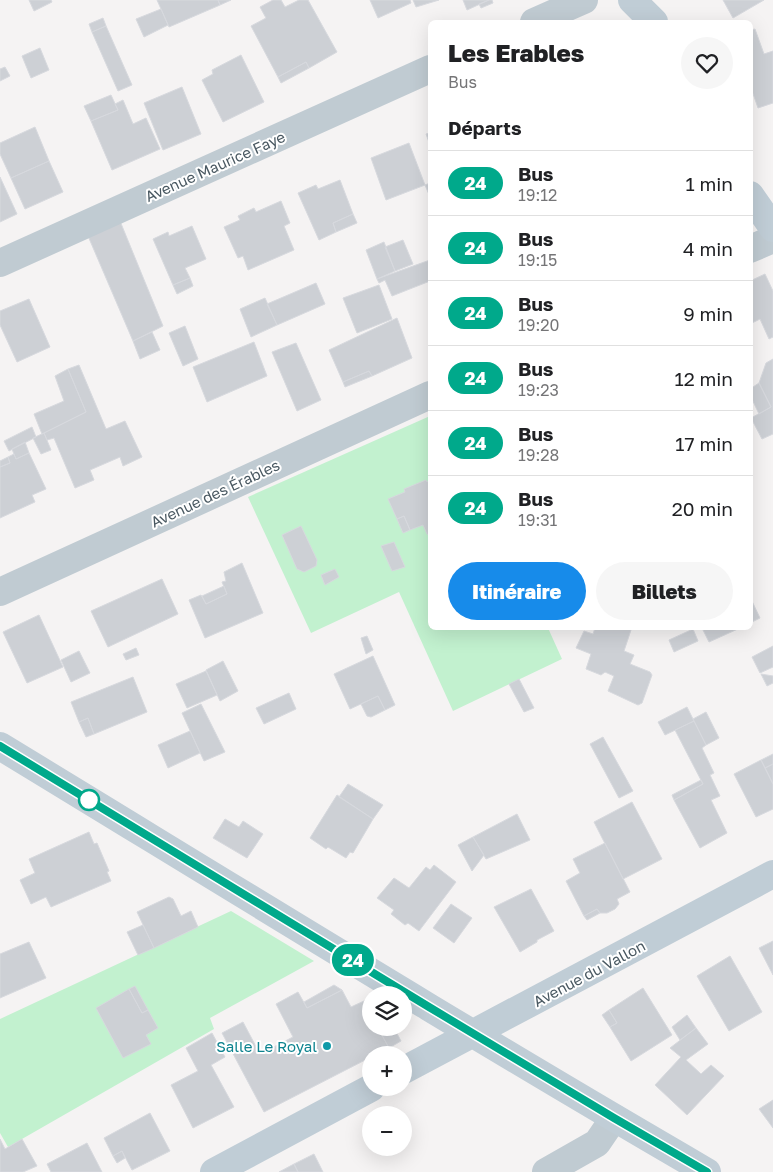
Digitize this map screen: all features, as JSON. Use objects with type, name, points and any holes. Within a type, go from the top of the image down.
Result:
[{"type":"street","points":[[539,20],[584,0]]},
{"type":"street","points":[[632,0],[652,20]]},
{"type":"street","name":"Avenue Maurice Faye","points":[[0,263],[428,70]]},
{"type":"street","points":[[753,199],[773,228]]},
{"type":"street","points":[[753,248],[773,239]]},
{"type":"street","name":"Avenue des Érables","points":[[0,592],[428,396]]},
{"type":"street","points":[[0,746],[474,1034],[707,1172]]},
{"type":"street","name":"Avenue du Vallon","points":[[412,1066],[773,874]]},
{"type":"street","points":[[214,1172],[362,1093]]},
{"type":"street","points":[[546,1172],[597,1143],[614,1118]]},
{"type":"green space","points":[[428,417],[428,630],[549,630],[562,659],[453,711],[399,592],[311,633],[248,497]]},
{"type":"green space","points":[[231,911],[314,961],[210,1018],[214,1029],[8,1147],[0,1133],[0,1019]]},
{"type":"building","points":[[29,0],[51,0],[52,2],[34,11]]},
{"type":"building","points":[[157,0],[218,0],[220,5],[169,27]]},
{"type":"building","points":[[218,0],[231,0],[220,5]]},
{"type":"building","points":[[273,0],[281,0],[285,7],[299,0],[308,0],[337,52],[309,68],[306,62],[278,77],[251,26],[266,18],[260,7]]},
{"type":"building","points":[[370,0],[410,0],[411,3],[378,18]]},
{"type":"building","points":[[413,0],[439,0],[416,7]]},
{"type":"building","points":[[463,0],[489,0],[467,10]]},
{"type":"building","points":[[492,0],[493,3],[481,8],[479,4]]},
{"type":"building","points":[[723,0],[764,0],[733,18]]},
{"type":"building","points":[[161,9],[168,25],[144,37],[136,19]]},
{"type":"building","points":[[103,18],[106,26],[92,32],[89,24]]},
{"type":"building","points":[[106,26],[132,85],[118,91],[92,32]]},
{"type":"building","points":[[753,29],[755,29],[764,54],[773,51],[773,103],[758,108],[753,94]]},
{"type":"building","points":[[40,48],[49,70],[31,78],[22,56]]},
{"type":"building","points":[[241,55],[264,102],[223,122],[202,80],[213,74],[212,70]]},
{"type":"building","points":[[306,62],[309,68],[281,83],[278,77]]},
{"type":"building","points":[[5,67],[10,76],[0,81],[0,69]]},
{"type":"building","points":[[182,87],[201,134],[163,150],[144,103]]},
{"type":"building","points":[[111,95],[118,110],[91,121],[84,106]]},
{"type":"building","points":[[123,100],[133,124],[146,118],[160,149],[112,170],[91,121],[118,110],[115,104]]},
{"type":"building","points":[[35,127],[49,161],[11,178],[0,154],[0,143]]},
{"type":"building","points":[[409,143],[425,185],[386,200],[371,158]]},
{"type":"building","points":[[49,161],[63,192],[25,209],[11,178]]},
{"type":"building","points":[[0,177],[17,214],[0,222]]},
{"type":"building","points":[[340,180],[353,214],[333,223],[336,232],[319,240],[298,193],[316,185],[318,189]]},
{"type":"building","points":[[281,201],[290,223],[284,226],[294,250],[248,270],[243,256],[238,258],[224,227],[240,220],[238,216],[254,208],[256,212]]},
{"type":"building","points":[[353,214],[357,223],[336,232],[333,223]]},
{"type":"building","points":[[120,221],[163,326],[133,341],[88,236]]},
{"type":"building","points":[[192,226],[206,259],[185,268],[190,278],[173,285],[153,239],[168,232],[169,236]]},
{"type":"building","points":[[403,240],[413,264],[395,271],[385,247]]},
{"type":"building","points":[[384,242],[395,271],[377,279],[366,250]]},
{"type":"building","points":[[428,261],[428,282],[392,296],[385,280],[379,283],[377,279]]},
{"type":"building","points":[[765,274],[773,291],[773,337],[769,339],[760,319],[753,322],[753,280]]},
{"type":"building","points":[[190,278],[193,286],[177,294],[173,285]]},
{"type":"building","points":[[316,283],[325,304],[277,325],[267,304]]},
{"type":"building","points":[[379,285],[392,319],[357,333],[343,298]]},
{"type":"building","points":[[265,298],[277,325],[251,337],[240,309]]},
{"type":"building","points":[[29,299],[50,347],[17,362],[0,325],[0,311]]},
{"type":"building","points":[[397,318],[412,358],[372,376],[369,371],[343,382],[329,350]]},
{"type":"building","points":[[185,326],[198,359],[183,366],[169,333]]},
{"type":"building","points":[[152,332],[160,350],[140,359],[133,341]]},
{"type":"building","points":[[254,342],[267,376],[207,402],[193,367]]},
{"type":"building","points":[[296,343],[321,400],[297,411],[272,352]]},
{"type":"building","points":[[773,359],[773,434],[762,439],[753,422],[753,417],[771,407],[759,383],[766,363]]},
{"type":"building","points":[[79,365],[106,429],[125,421],[142,457],[123,466],[120,457],[90,470],[94,480],[75,488],[54,438],[47,440],[44,433],[86,412],[68,369]]},
{"type":"building","points":[[68,369],[86,412],[42,434],[34,414],[64,401],[55,376]]},
{"type":"building","points":[[369,371],[372,376],[345,387],[343,382]]},
{"type":"building","points":[[759,383],[771,407],[759,414],[753,401],[753,387]]},
{"type":"building","points":[[32,427],[36,437],[9,451],[4,441]]},
{"type":"building","points":[[44,433],[51,450],[41,454],[33,438]]},
{"type":"building","points":[[25,442],[29,453],[16,459],[12,449]]},
{"type":"building","points":[[29,453],[46,489],[32,495],[35,502],[0,518],[0,467],[10,463],[8,457],[14,454],[16,459]]},
{"type":"building","points":[[8,457],[10,463],[0,467],[0,461]]},
{"type":"building","points":[[426,480],[428,481],[428,535],[423,525],[410,530],[404,516],[397,519],[388,499],[405,492],[404,489]]},
{"type":"building","points":[[404,516],[410,530],[403,533],[397,519]]},
{"type":"building","points":[[301,526],[317,560],[316,566],[304,572],[297,569],[282,535]]},
{"type":"building","points":[[394,542],[405,567],[392,571],[381,546]]},
{"type":"building","points":[[242,563],[263,613],[205,638],[189,600],[201,595],[206,604],[227,594],[222,582],[226,581],[224,572]]},
{"type":"building","points":[[335,569],[339,577],[325,585],[321,575]]},
{"type":"building","points":[[162,579],[178,614],[108,647],[91,611]]},
{"type":"building","points":[[224,586],[227,594],[206,604],[202,596]]},
{"type":"building","points":[[753,603],[760,618],[753,622]]},
{"type":"building","points":[[39,615],[63,667],[27,683],[3,632]]},
{"type":"building","points":[[594,630],[631,630],[624,651],[634,655],[630,664],[650,672],[652,675],[642,703],[638,705],[608,691],[614,676],[605,672],[601,675],[586,669],[591,654],[576,648],[584,631],[593,634]]},
{"type":"building","points":[[693,630],[698,641],[674,652],[669,640]]},
{"type":"building","points":[[703,630],[736,630],[709,642]]},
{"type":"building","points":[[367,636],[373,650],[366,654],[361,638]]},
{"type":"building","points":[[773,646],[773,667],[760,673],[752,657]]},
{"type":"building","points":[[136,648],[139,655],[126,660],[123,654]]},
{"type":"building","points":[[79,651],[90,673],[71,682],[61,660]]},
{"type":"building","points":[[373,656],[395,705],[385,710],[378,696],[350,709],[334,674]]},
{"type":"building","points":[[223,661],[238,691],[220,701],[206,670]]},
{"type":"building","points":[[206,671],[217,695],[187,708],[176,684]]},
{"type":"building","points":[[761,674],[773,676],[773,683],[767,686]]},
{"type":"building","points":[[133,677],[147,712],[94,734],[88,718],[79,722],[71,702]]},
{"type":"building","points":[[519,679],[534,708],[524,712],[509,684]]},
{"type":"building","points":[[289,693],[296,709],[264,724],[256,708]]},
{"type":"building","points":[[378,696],[385,710],[371,717],[367,716],[361,704]]},
{"type":"building","points":[[201,704],[225,752],[204,761],[182,713]]},
{"type":"building","points":[[687,707],[694,721],[665,735],[658,722]]},
{"type":"building","points":[[706,712],[719,738],[706,745],[693,719]]},
{"type":"building","points":[[88,718],[94,734],[86,737],[79,722]]},
{"type":"building","points":[[694,721],[706,745],[702,748],[714,773],[710,775],[720,796],[711,800],[727,833],[700,848],[674,800],[703,784],[675,730]]},
{"type":"building","points":[[190,731],[200,753],[168,768],[158,745]]},
{"type":"building","points":[[603,737],[633,791],[619,798],[590,744]]},
{"type":"building","points":[[773,754],[773,764],[765,768],[761,760]]},
{"type":"building","points":[[761,760],[773,784],[773,809],[756,817],[734,774]]},
{"type":"building","points":[[773,764],[773,784],[765,768]]},
{"type":"building","points":[[701,780],[703,784],[674,800],[672,795]]},
{"type":"building","points":[[348,784],[383,805],[373,819],[339,797]]},
{"type":"building","points":[[337,795],[373,819],[353,853],[350,852],[346,858],[328,847],[326,849],[310,838]]},
{"type":"building","points":[[632,802],[662,859],[623,879],[594,822]]},
{"type":"building","points":[[517,814],[530,840],[486,859],[473,837]]},
{"type":"building","points":[[225,819],[239,827],[243,821],[263,834],[247,858],[213,838]]},
{"type":"building","points":[[89,832],[94,844],[97,843],[109,871],[107,872],[111,881],[51,907],[46,897],[31,904],[20,880],[35,873],[29,859]]},
{"type":"building","points":[[473,837],[484,855],[472,871],[458,845]]},
{"type":"building","points":[[605,843],[630,892],[617,899],[619,904],[615,909],[607,913],[600,913],[597,909],[584,916],[566,881],[580,873],[573,859]]},
{"type":"building","points":[[434,865],[456,882],[419,931],[408,923],[405,925],[391,914],[394,910],[377,898],[394,878],[409,888],[426,867],[430,870]]},
{"type":"building","points":[[531,889],[554,931],[520,952],[494,907]]},
{"type":"building","points":[[169,897],[173,899],[181,916],[191,911],[198,927],[154,948],[137,912]]},
{"type":"building","points":[[451,904],[472,918],[454,943],[433,928]]},
{"type":"building","points":[[597,909],[600,913],[587,920],[584,916]]},
{"type":"building","points":[[143,925],[154,948],[138,955],[127,932]]},
{"type":"building","points":[[773,941],[773,975],[759,948]]},
{"type":"building","points":[[29,942],[46,978],[0,998],[0,954]]},
{"type":"building","points":[[730,956],[762,1012],[729,1031],[697,976]]},
{"type":"building","points":[[334,985],[342,990],[307,1008],[304,1002]]},
{"type":"building","points":[[135,986],[148,1010],[142,1013],[129,989]]},
{"type":"building","points":[[643,988],[672,1035],[631,1061],[610,1027],[617,1023],[609,1010]]},
{"type":"building","points":[[129,989],[142,1013],[148,1010],[158,1028],[146,1035],[151,1044],[123,1058],[96,1008]]},
{"type":"building","points":[[342,990],[351,1007],[362,1002],[362,1036],[382,1036],[388,1046],[362,1046],[362,1062],[264,1112],[222,1033],[243,1022],[260,1054],[293,1037],[276,1004],[298,992],[307,1008]]},
{"type":"building","points":[[609,1010],[617,1023],[610,1027],[602,1015]]},
{"type":"building","points":[[687,1015],[696,1028],[680,1040],[672,1027]]},
{"type":"building","points":[[696,1028],[708,1044],[686,1060],[701,1074],[711,1065],[724,1076],[687,1115],[655,1085],[681,1057],[670,1048]]},
{"type":"building","points":[[212,1033],[225,1057],[211,1065],[234,1107],[193,1128],[171,1085],[198,1071],[186,1048]]},
{"type":"building","points":[[382,1036],[398,1036],[401,1041],[392,1046],[388,1046]]},
{"type":"building","points":[[773,1100],[773,1128],[759,1109]]},
{"type":"building","points":[[150,1113],[170,1151],[132,1170],[122,1151],[113,1156],[104,1138]]},
{"type":"building","points":[[0,1139],[5,1149],[22,1139],[37,1166],[23,1172],[0,1172]]},
{"type":"building","points":[[87,1143],[102,1172],[51,1172],[47,1164]]},
{"type":"building","points":[[122,1151],[125,1158],[117,1163],[113,1156]]},
{"type":"building","points":[[314,1154],[323,1172],[298,1172],[294,1164]]},
{"type":"building","points":[[294,1164],[298,1172],[279,1172]]},
{"type":"bus line","name":"24","points":[[0,746],[429,1007],[707,1172]]},
{"type":"place","name":"Salle Le Royal","points":[[327,1046]]}]
